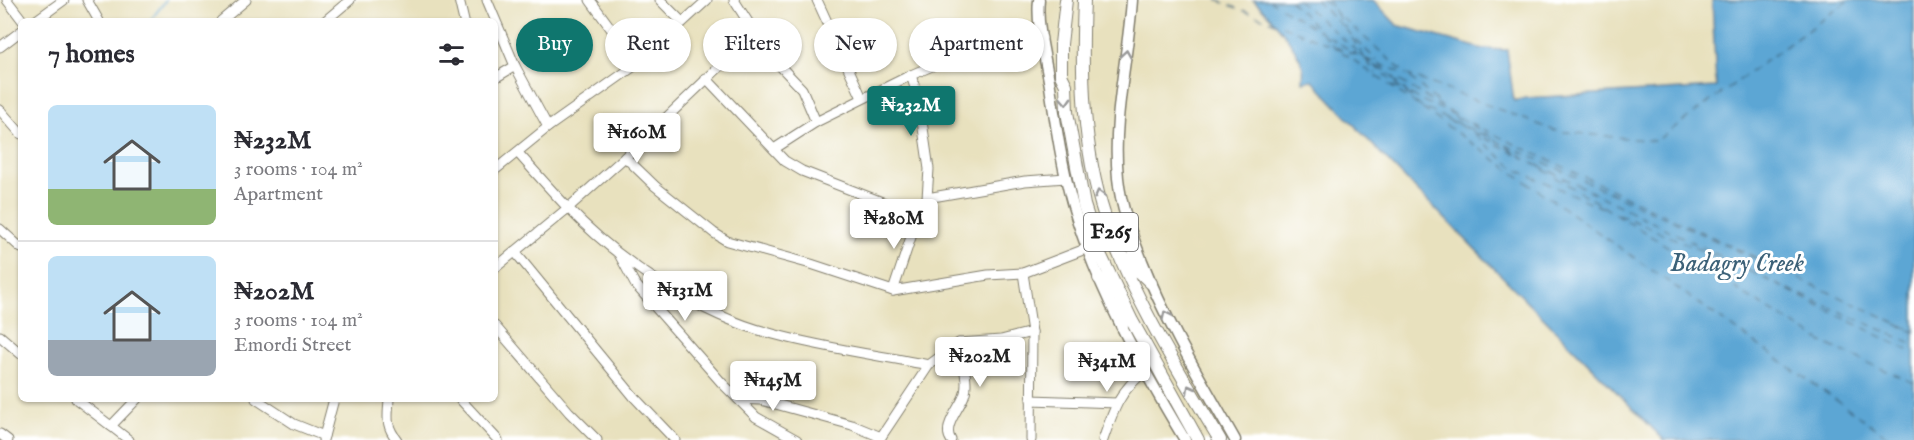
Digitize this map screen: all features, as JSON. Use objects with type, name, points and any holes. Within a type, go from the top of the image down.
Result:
[{"type":"highway","name":"F265","points":[[1084,0],[1082,56],[1086,127],[1105,216],[1137,293],[1220,440]]},
{"type":"highway","name":"F265","points":[[1066,1],[1061,64],[1066,85],[1067,112],[1084,205],[1105,277],[1127,323],[1198,440]]},
{"type":"highway","points":[[1132,236],[1137,269],[1137,293]]},
{"type":"highway","points":[[1114,240],[1123,257],[1151,283]]},
{"type":"highway","points":[[1105,277],[1120,303],[1127,323]]},
{"type":"main road","points":[[1039,0],[1040,18]]},
{"type":"main road","points":[[1132,0],[1117,135],[1118,177],[1122,209],[1151,283],[1172,327],[1235,440]]},
{"type":"main road","points":[[1044,50],[1073,207],[1088,248],[1105,277]]},
{"type":"main road","points":[[1127,323],[1146,371],[1185,440]]},
{"type":"street","points":[[7,0],[21,18]]},
{"type":"street","points":[[38,18],[64,0]]},
{"type":"street","points":[[87,0],[97,18]]},
{"type":"street","points":[[225,18],[246,0]]},
{"type":"street","points":[[329,18],[350,0]]},
{"type":"street","points":[[459,0],[461,18]]},
{"type":"street","points":[[487,0],[495,18]]},
{"type":"street","points":[[590,0],[605,20]]},
{"type":"street","points":[[660,0],[678,18]]},
{"type":"street","points":[[687,18],[707,0]]},
{"type":"street","points":[[734,0],[745,18]]},
{"type":"street","points":[[817,0],[862,98]]},
{"type":"street","points":[[498,26],[515,66],[548,127]]},
{"type":"street","points":[[0,47],[18,33]]},
{"type":"street","points":[[498,76],[515,66]]},
{"type":"street","points":[[498,168],[548,127],[626,72]]},
{"type":"street","points":[[498,266],[625,157],[713,72]]},
{"type":"street","points":[[787,72],[802,89],[816,122]]},
{"type":"street","points":[[774,149],[816,122],[918,72]]},
{"type":"street","points":[[893,291],[918,216],[927,198],[929,169],[919,101],[911,75]]},
{"type":"street","points":[[706,78],[785,160],[802,171],[918,216]]},
{"type":"street","points":[[0,110],[18,131]]},
{"type":"street","points":[[518,153],[568,208],[620,255],[688,300],[715,314],[771,334],[929,365]]},
{"type":"street","points":[[625,157],[655,186],[727,241],[811,264],[893,291],[988,275],[1023,273],[1088,248]]},
{"type":"street","points":[[927,198],[1025,181],[1066,178]]},
{"type":"street","points":[[0,229],[18,245]]},
{"type":"street","points":[[515,252],[627,388],[675,440]]},
{"type":"street","points":[[620,255],[635,284],[738,399],[760,420],[797,440]]},
{"type":"street","points":[[1023,273],[1032,332],[1031,440]]},
{"type":"street","points":[[498,329],[569,412],[597,440]]},
{"type":"street","points":[[738,399],[761,400],[852,425],[880,439],[929,365],[959,344],[1001,340],[1032,332]]},
{"type":"street","points":[[0,336],[18,351]]},
{"type":"street","points":[[959,344],[966,387],[950,436],[959,440]]},
{"type":"street","points":[[1103,440],[1117,403],[1134,379],[1146,371]]},
{"type":"street","points":[[1031,400],[1117,403]]},
{"type":"street","points":[[80,402],[129,440]]},
{"type":"street","points":[[111,426],[134,402]]},
{"type":"street","points":[[261,402],[294,424],[324,438],[333,402]]},
{"type":"street","points":[[389,402],[388,424],[398,440]]},
{"type":"street","points":[[463,402],[498,440]]},
{"type":"street","points":[[0,434],[8,440]]},
{"type":"water","name":"Badagry Creek","points":[[1253,0],[1373,0],[1397,25],[1483,49],[1507,50],[1514,101],[1525,98],[1716,87],[1712,0],[1914,0],[1914,440],[1664,440],[1384,157],[1312,80],[1303,82],[1303,67],[1294,49],[1275,22]]},
{"type":"waterway","points":[[152,18],[166,0]]},
{"type":"ferry route","points":[[1217,0],[1331,45]]},
{"type":"ferry route","points":[[1269,0],[1824,343],[1914,383]]},
{"type":"ferry route","points":[[1290,0],[1317,28]]},
{"type":"ferry route","points":[[1298,0],[1365,58]]},
{"type":"ferry route","points":[[1316,0],[1377,61]]},
{"type":"ferry route","points":[[1322,0],[1406,74]]},
{"type":"ferry route","points":[[1327,0],[1333,9]]},
{"type":"ferry route","points":[[1366,59],[1556,131],[1656,141],[1849,0]]},
{"type":"ferry route","points":[[1336,13],[1346,29]]},
{"type":"ferry route","points":[[1322,33],[1335,47],[1893,440]]},
{"type":"ferry route","points":[[1352,38],[1364,57]]},
{"type":"ferry route","points":[[1335,47],[1356,55]]},
{"type":"ferry route","points":[[1367,61],[1376,74]]},
{"type":"ferry route","points":[[1374,65],[1421,107],[1493,139]]},
{"type":"ferry route","points":[[1380,65],[1387,72]]},
{"type":"ferry route","points":[[1410,77],[1442,106]]},
{"type":"ferry route","points":[[1393,78],[1412,98]]},
{"type":"ferry route","points":[[1391,86],[1400,90]]},
{"type":"ferry route","points":[[1410,95],[1452,114]]},
{"type":"ferry route","points":[[1453,115],[1465,125]]},
{"type":"ferry route","points":[[1447,119],[1520,156]]},
{"type":"ferry route","points":[[1470,123],[1761,260]]},
{"type":"ferry route","points":[[1475,135],[1515,169],[1605,209]]},
{"type":"ferry route","points":[[1506,145],[1914,331]]},
{"type":"ferry route","points":[[1538,165],[1914,353]]},
{"type":"ferry route","points":[[1618,214],[1751,272]]},
{"type":"ferry route","points":[[1788,289],[1914,344]]},
{"type":"ferry route","points":[[1896,324],[1914,332]]}]
